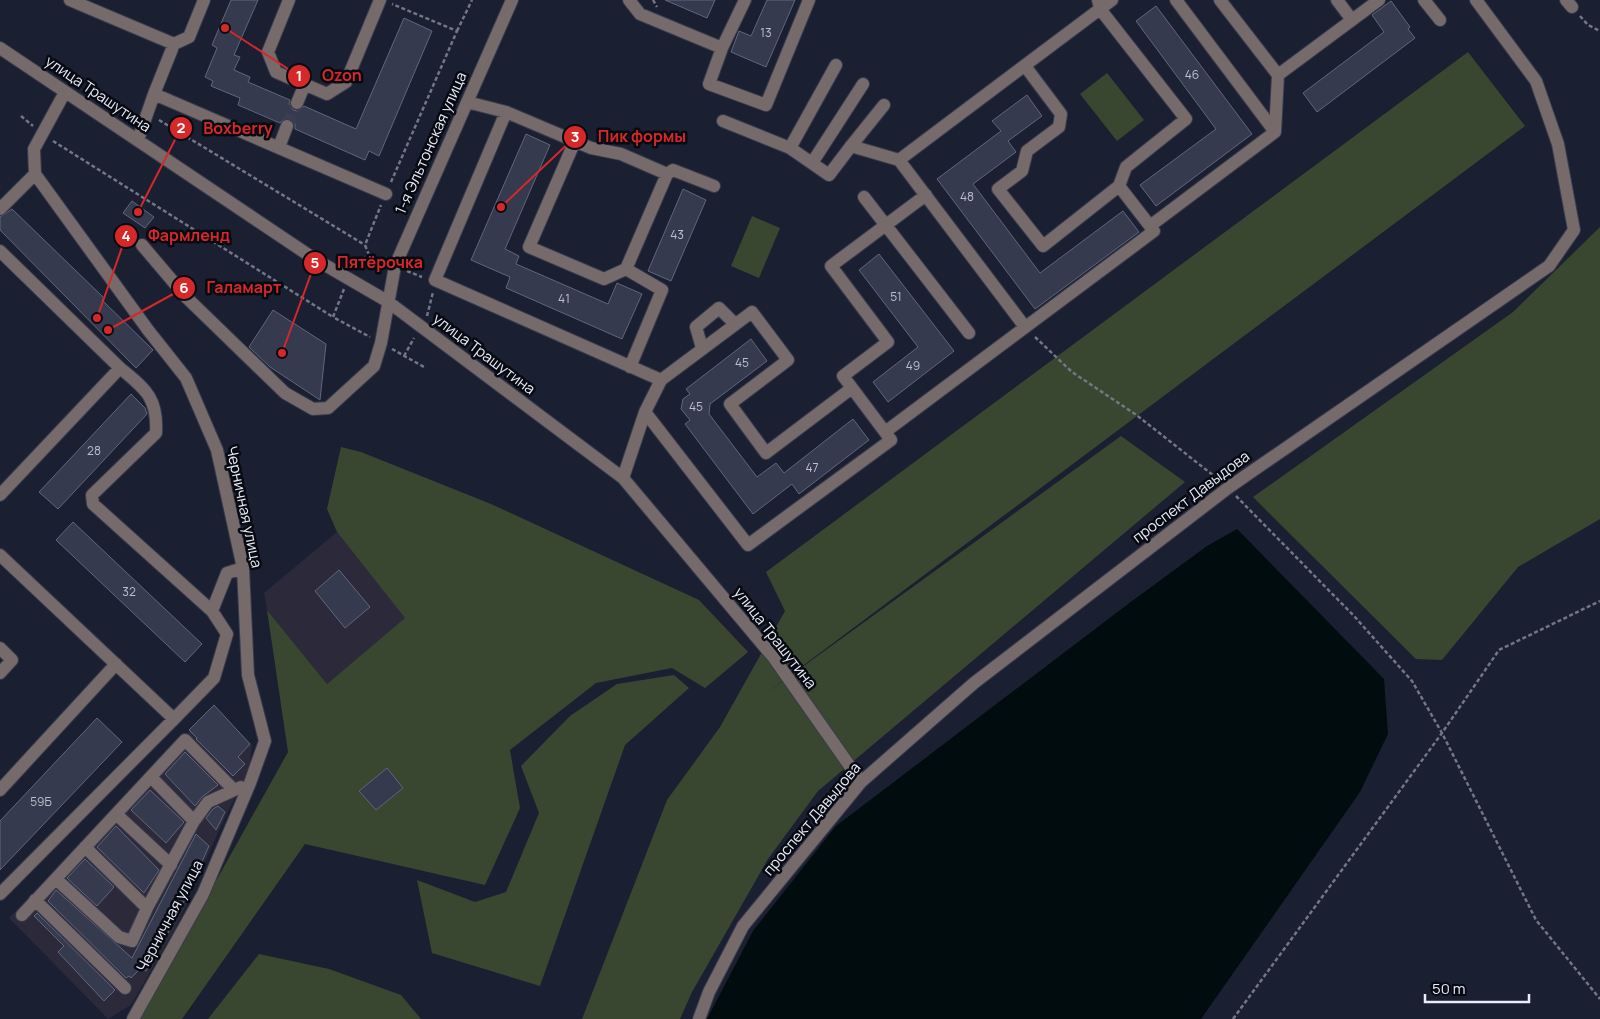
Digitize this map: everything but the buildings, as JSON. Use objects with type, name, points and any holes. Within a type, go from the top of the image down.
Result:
[{"type":"street","points":[[70,0],[174,44]]},
{"type":"street","points":[[138,140],[174,44],[189,37],[204,0]]},
{"type":"street","points":[[289,0],[268,52],[276,72],[327,94],[346,82],[385,2]]},
{"type":"street","name":"1-я Эльтонская улица","points":[[142,245],[187,298],[285,393],[313,410],[328,408],[374,366],[381,343],[395,266],[512,0]]},
{"type":"street","points":[[629,0],[640,14],[722,48]]},
{"type":"street","points":[[745,0],[722,48],[709,84],[766,105],[809,0]]},
{"type":"street","points":[[899,160],[1024,66],[1099,5],[1112,0]]},
{"type":"street","points":[[1176,0],[1275,132]]},
{"type":"street","points":[[1220,0],[1278,75],[1275,132]]},
{"type":"street","points":[[1337,0],[1352,20]]},
{"type":"street","points":[[1278,75],[1379,0]]},
{"type":"street","points":[[1424,0],[1440,20]]},
{"type":"street","name":"проспект Давыдова","points":[[699,1019],[709,992],[744,926],[861,782],[974,683],[1228,488],[1549,266],[1574,230],[1558,144],[1536,81],[1476,0]]},
{"type":"street","points":[[1024,66],[1061,114],[1060,126],[1027,151],[1022,171],[998,189],[1043,246],[1119,186],[1126,167],[1186,119],[1099,5]]},
{"type":"street","name":"улица Трашутина","points":[[0,48],[313,258],[387,302],[623,478],[774,658],[861,782]]},
{"type":"street","points":[[790,148],[836,65]]},
{"type":"street","points":[[297,103],[305,84]]},
{"type":"street","points":[[812,163],[863,84]]},
{"type":"street","points":[[0,209],[35,174],[34,149],[65,92]]},
{"type":"street","points":[[154,94],[386,194]]},
{"type":"street","points":[[467,102],[506,112],[591,148],[622,154],[667,174]]},
{"type":"street","points":[[723,121],[790,148],[829,174],[884,105]]},
{"type":"street","points":[[506,112],[435,280],[661,380]]},
{"type":"street","points":[[279,148],[287,126]]},
{"type":"street","points":[[1150,226],[1275,132]]},
{"type":"street","points":[[574,141],[529,247],[604,280],[626,270],[667,174],[673,170],[714,186]]},
{"type":"street","points":[[851,146],[899,160],[1025,327]]},
{"type":"street","name":"Черничная улица","points":[[35,174],[148,330],[186,378],[217,450],[242,568],[248,676],[265,741],[250,783],[203,894],[133,1019]]},
{"type":"street","points":[[885,432],[1154,231],[1119,186]]},
{"type":"street","points":[[645,412],[748,545],[891,440],[843,376],[888,342],[831,266],[926,196]]},
{"type":"street","points":[[864,197],[968,333]]},
{"type":"street","points":[[0,251],[120,368],[144,386],[157,413],[156,433],[92,496],[92,504],[212,611],[227,634],[214,678],[0,894]]},
{"type":"street","points":[[626,270],[662,290],[630,367]]},
{"type":"street","points":[[702,348],[696,326],[719,308],[735,324]]},
{"type":"street","points":[[623,478],[645,412],[661,380],[752,312],[788,360],[730,404],[766,453],[852,388]]},
{"type":"street","points":[[0,496],[120,368]]},
{"type":"street","points":[[0,554],[174,719]]},
{"type":"street","points":[[212,611],[226,573],[242,568]]},
{"type":"street","points":[[0,648],[12,660],[0,673]]},
{"type":"street","points":[[0,790],[116,664]]},
{"type":"street","points":[[22,915],[186,740],[233,789]]},
{"type":"street","points":[[151,777],[194,822]]},
{"type":"street","points":[[56,878],[119,937],[132,941],[170,865],[194,822],[208,802],[233,789],[250,783]]},
{"type":"street","points":[[116,814],[170,865]]},
{"type":"street","points":[[85,847],[147,908]]},
{"type":"street","points":[[35,900],[125,988]]},
{"type":"path","points":[[365,244],[472,0]]},
{"type":"path","points":[[385,2],[457,31]]},
{"type":"path","points":[[1569,3],[1588,25],[1600,31]]},
{"type":"path","points":[[148,113],[365,244],[369,255]]},
{"type":"path","points":[[21,116],[43,134],[333,317]]},
{"type":"path","points":[[1025,327],[1072,372],[1135,414],[1228,488],[1354,616],[1412,681],[1442,733],[1536,920],[1600,999]]},
{"type":"path","points":[[1233,1019],[1442,733],[1499,650],[1600,601]]},
{"type":"shaded area","points":[[1237,529],[1384,679],[1388,734],[1360,792],[1201,1019],[707,1019],[753,931],[836,826],[1124,607],[1207,546]]},
{"type":"shaded area","points":[[337,532],[406,618],[327,684],[267,610],[264,593]]},
{"type":"shaded area","points":[[214,706],[252,745],[249,771],[225,817],[176,927],[131,1005],[108,1019],[9,918]]},
{"type":"green space","points":[[1468,52],[1525,126],[765,694],[1121,436],[1185,482],[818,791],[768,859],[692,992],[680,1019],[582,1019],[667,800],[720,727],[785,611],[766,572]]},
{"type":"green space","points":[[1107,73],[1144,120],[1117,141],[1080,94]]},
{"type":"green space","points":[[752,216],[780,228],[759,278],[731,266]]},
{"type":"green space","points":[[1600,227],[1600,519],[1518,567],[1442,660],[1416,659],[1253,497],[1513,312]]},
{"type":"green space","points":[[341,447],[361,452],[491,504],[699,600],[748,652],[705,688],[672,668],[596,683],[510,750],[520,808],[485,885],[305,844],[182,1019],[139,1019],[288,752],[267,610],[327,684],[405,618],[337,532],[327,509]]},
{"type":"green space","points":[[674,675],[689,688],[625,745],[540,986],[432,953],[417,880],[475,902],[506,892],[539,813],[521,766],[570,716],[617,684]]},
{"type":"green space","points":[[259,954],[329,969],[401,995],[421,1019],[208,1019]]},
{"type":"tunnel","points":[[287,126],[297,103]]},
{"type":"place","name":"Ozon","points":[[225,28]]},
{"type":"place","name":"Пик формы","points":[[501,207]]},
{"type":"place","name":"Boxberry","points":[[138,212]]},
{"type":"place","name":"Фармленд","points":[[97,318]]},
{"type":"place","name":"Галамарт","points":[[108,330]]},
{"type":"place","name":"Пятёрочка","points":[[282,353]]}]
